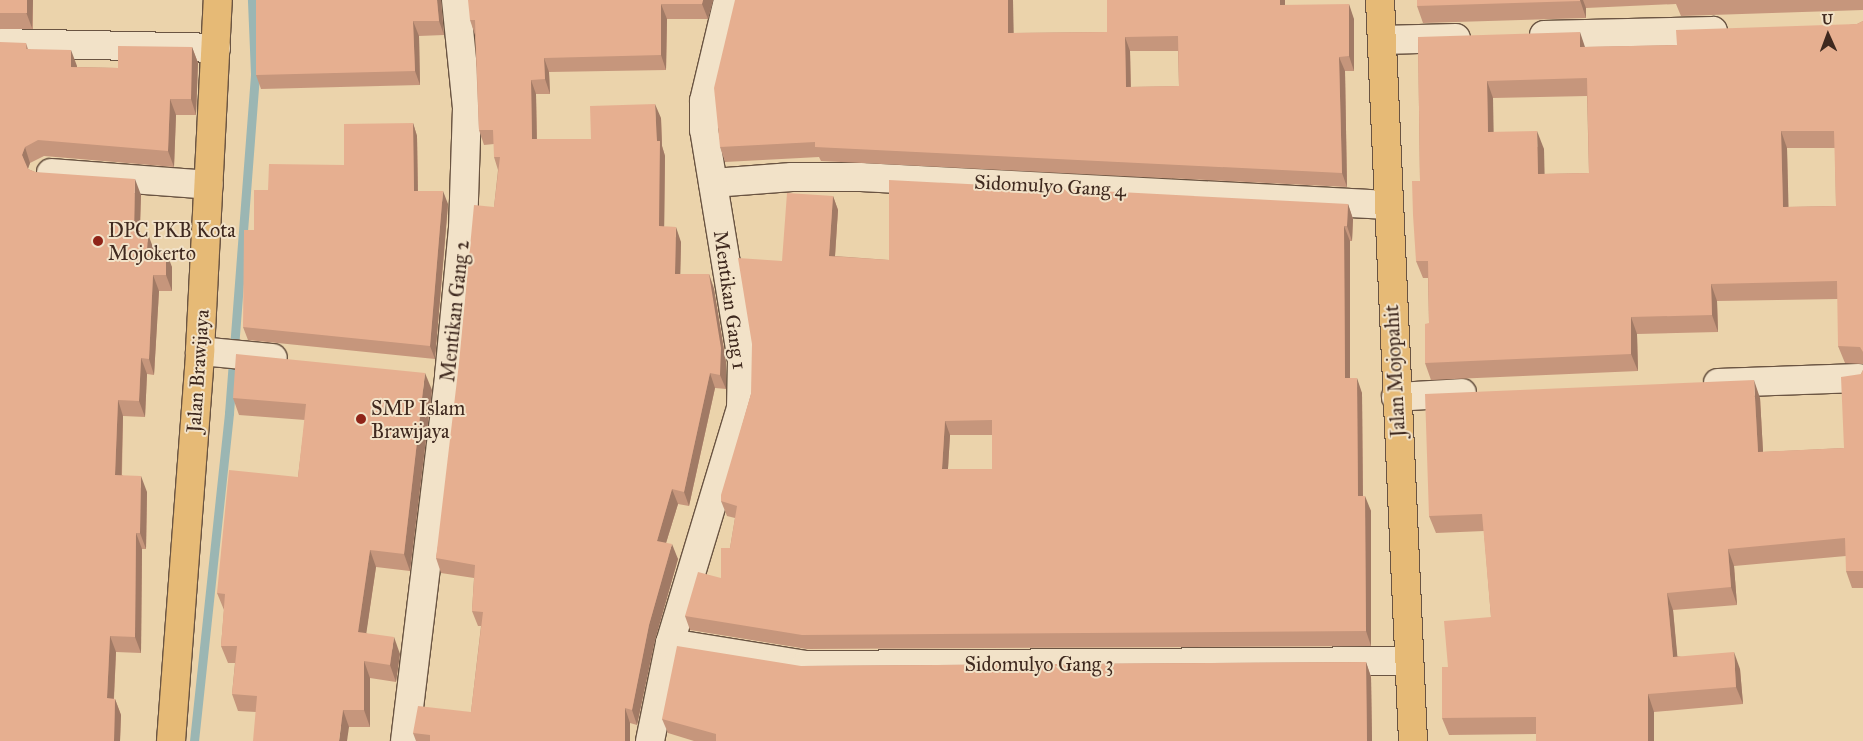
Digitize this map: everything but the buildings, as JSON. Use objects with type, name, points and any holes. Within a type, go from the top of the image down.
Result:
[{"type":"main road","name":"Jalan Brawijaya","points":[[171,741],[212,352],[209,184],[218,0]]},
{"type":"main road","name":"Jalan Mojopahit","points":[[1380,0],[1396,396],[1413,741]]},
{"type":"street","name":"Mentikan Gang 2","points":[[405,741],[450,376],[463,229],[467,108],[456,0]]},
{"type":"street","name":"Mentikan Gang 1","points":[[650,741],[670,644],[741,408],[742,361],[704,130],[704,102],[728,0]]},
{"type":"street","points":[[1519,36],[1735,30]]},
{"type":"street","points":[[1382,40],[1479,37]]},
{"type":"street","points":[[0,43],[216,48]]},
{"type":"street","points":[[43,172],[209,184]]},
{"type":"street","name":"Sidomulyo Gang 4","points":[[713,183],[792,177],[870,177],[1388,205]]},
{"type":"street","points":[[212,352],[295,360]]},
{"type":"street","points":[[420,373],[450,376]]},
{"type":"street","points":[[1690,384],[1858,378]]},
{"type":"street","points":[[1396,396],[1492,392]]},
{"type":"street","name":"Sidomulyo Gang 3","points":[[670,644],[806,665],[1409,661]]},
{"type":"waterway","points":[[194,741],[229,413],[255,73],[252,0]]},
{"type":"place","name":"DPC PKB Kota Mojokerto","points":[[98,241]]},
{"type":"place","name":"SMP Islam Brawijaya","points":[[361,419]]}]
